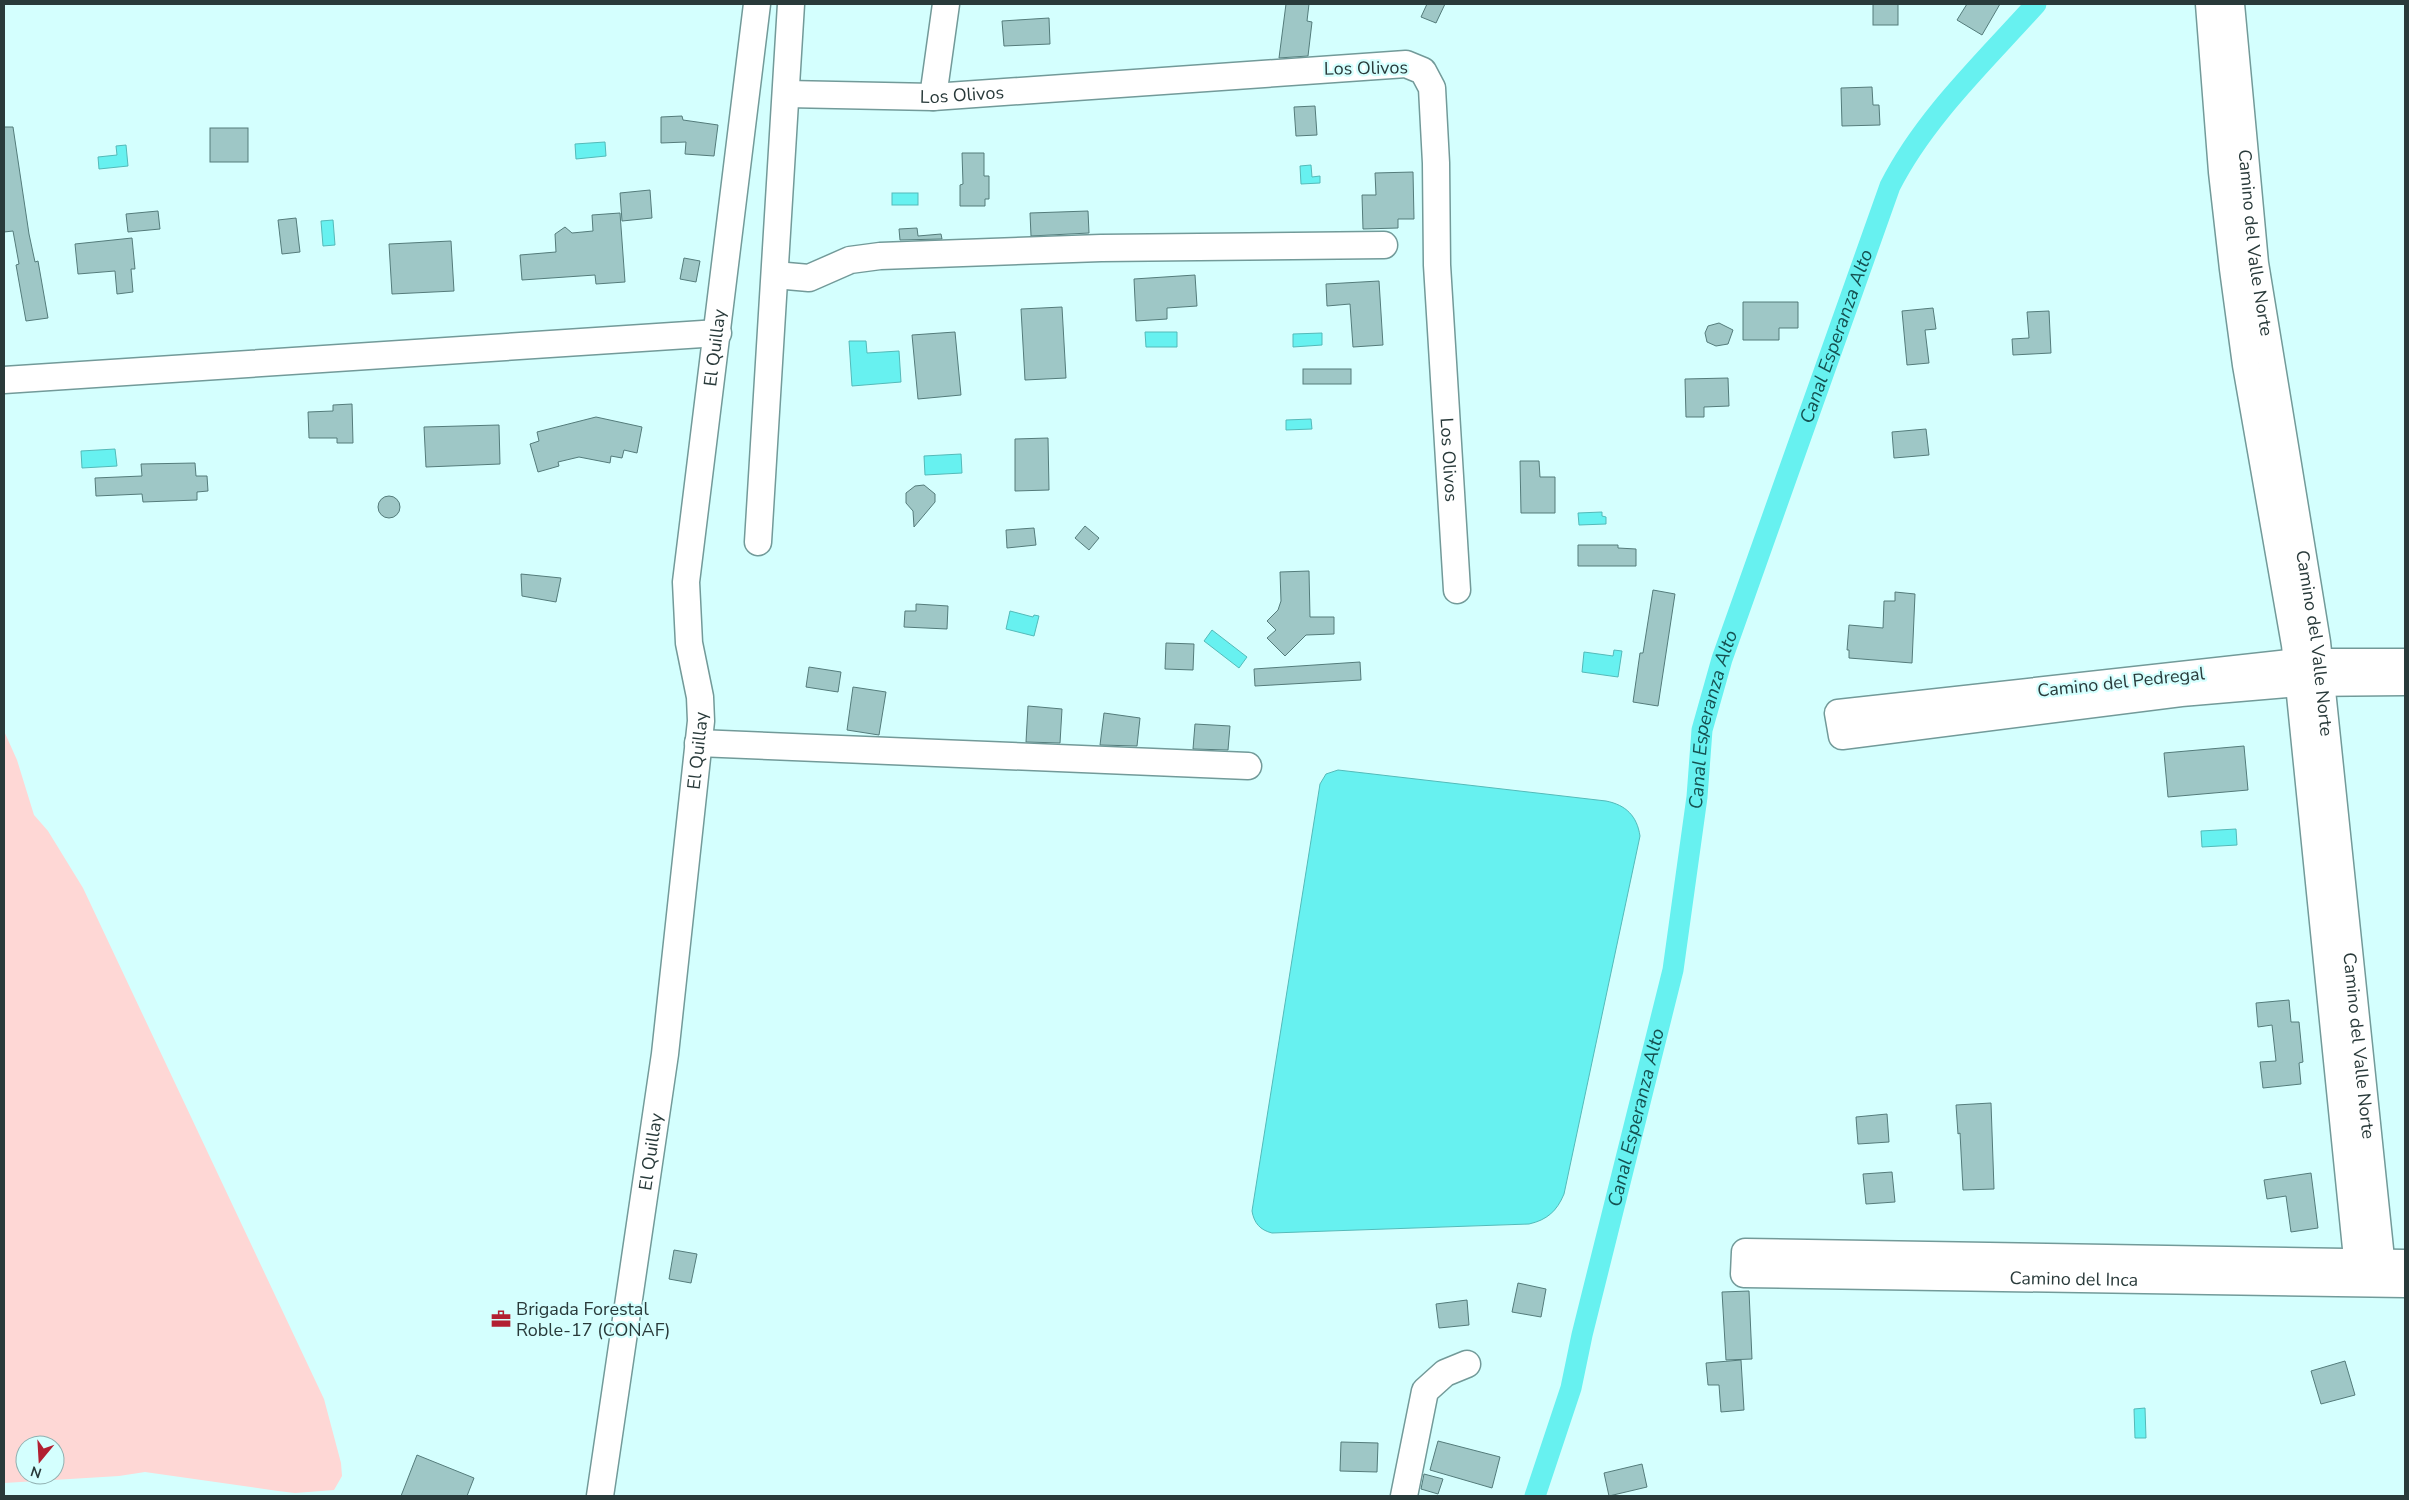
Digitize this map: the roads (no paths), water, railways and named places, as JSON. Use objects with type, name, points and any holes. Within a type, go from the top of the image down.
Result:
[{"type":"street","name":"El Quillay","points":[[600,1496],[665,1054],[698,743],[700,697],[689,643],[686,582],[718,334],[757,4]]},
{"type":"street","points":[[758,542],[776,275],[791,4]]},
{"type":"street","points":[[933,97],[946,4]]},
{"type":"street","name":"Camino del Valle Norte","points":[[2209,4],[2222,172],[2246,365],[2309,672]]},
{"type":"street","name":"Camino del Valle Norte","points":[[2231,4],[2255,263],[2309,672],[2382,1273]]},
{"type":"street","name":"Los Olivos","points":[[787,94],[933,97],[1406,64],[1423,71],[1432,88],[1436,163],[1437,265],[1457,590]]},
{"type":"street","points":[[776,275],[809,278],[850,260],[880,256],[1101,248],[1384,245]]},
{"type":"street","points":[[4,380],[718,334]]},
{"type":"street","name":"Camino del Pedregal","points":[[1840,725],[2405,662]]},
{"type":"street","name":"Camino del Pedregal","points":[[2309,672],[2405,682]]},
{"type":"street","points":[[698,743],[1248,766]]},
{"type":"street","name":"Camino del Inca","points":[[1744,1263],[2382,1273]]},
{"type":"street","points":[[1404,1496],[1425,1391],[1445,1373],[1466,1364]]},
{"type":"water","points":[[605,142],[606,156],[576,159],[575,144]]},
{"type":"water","points":[[126,145],[128,166],[99,169],[98,157],[117,155],[116,146]]},
{"type":"water","points":[[1311,165],[1312,177],[1320,176],[1320,183],[1301,184],[1300,166]]},
{"type":"water","points":[[892,193],[918,193],[918,205],[892,205]]},
{"type":"water","points":[[333,220],[335,245],[323,246],[321,221]]},
{"type":"water","points":[[1145,332],[1177,332],[1177,347],[1146,347]]},
{"type":"water","points":[[1322,333],[1322,345],[1293,347],[1293,334]]},
{"type":"water","points":[[849,341],[866,341],[867,353],[899,351],[901,382],[852,386]]},
{"type":"water","points":[[1311,419],[1312,429],[1286,430],[1286,420]]},
{"type":"water","points":[[115,449],[117,466],[82,468],[81,451]]},
{"type":"water","points":[[961,454],[962,473],[925,475],[924,456]]},
{"type":"water","points":[[1602,512],[1602,516],[1606,517],[1606,524],[1579,525],[1578,513]]},
{"type":"water","points":[[1010,611],[1033,617],[1034,615],[1039,616],[1034,636],[1006,629]]},
{"type":"water","points":[[1212,630],[1247,657],[1239,668],[1204,641]]},
{"type":"water","points":[[1614,650],[1622,651],[1618,677],[1582,672],[1584,652],[1613,656]]},
{"type":"water","points":[[1338,770],[1606,801],[1625,809],[1636,823],[1640,836],[1564,1194],[1555,1210],[1541,1220],[1529,1224],[1272,1233],[1261,1228],[1254,1219],[1252,1211],[1320,784],[1326,774]]},
{"type":"water","points":[[2236,829],[2237,845],[2202,847],[2201,831]]},
{"type":"water","points":[[2145,1408],[2146,1438],[2135,1438],[2134,1409]]},
{"type":"waterway","name":"Canal Esperanza Alto","points":[[1535,1496],[1571,1388],[1582,1335],[1673,970],[1697,797],[1702,730],[1722,659],[1890,186],[1920,136],[1938,113],[2036,4]]},
{"type":"place","name":"Brigada Forestal Roble-17 (CONAF)","points":[[501,1319]]}]
